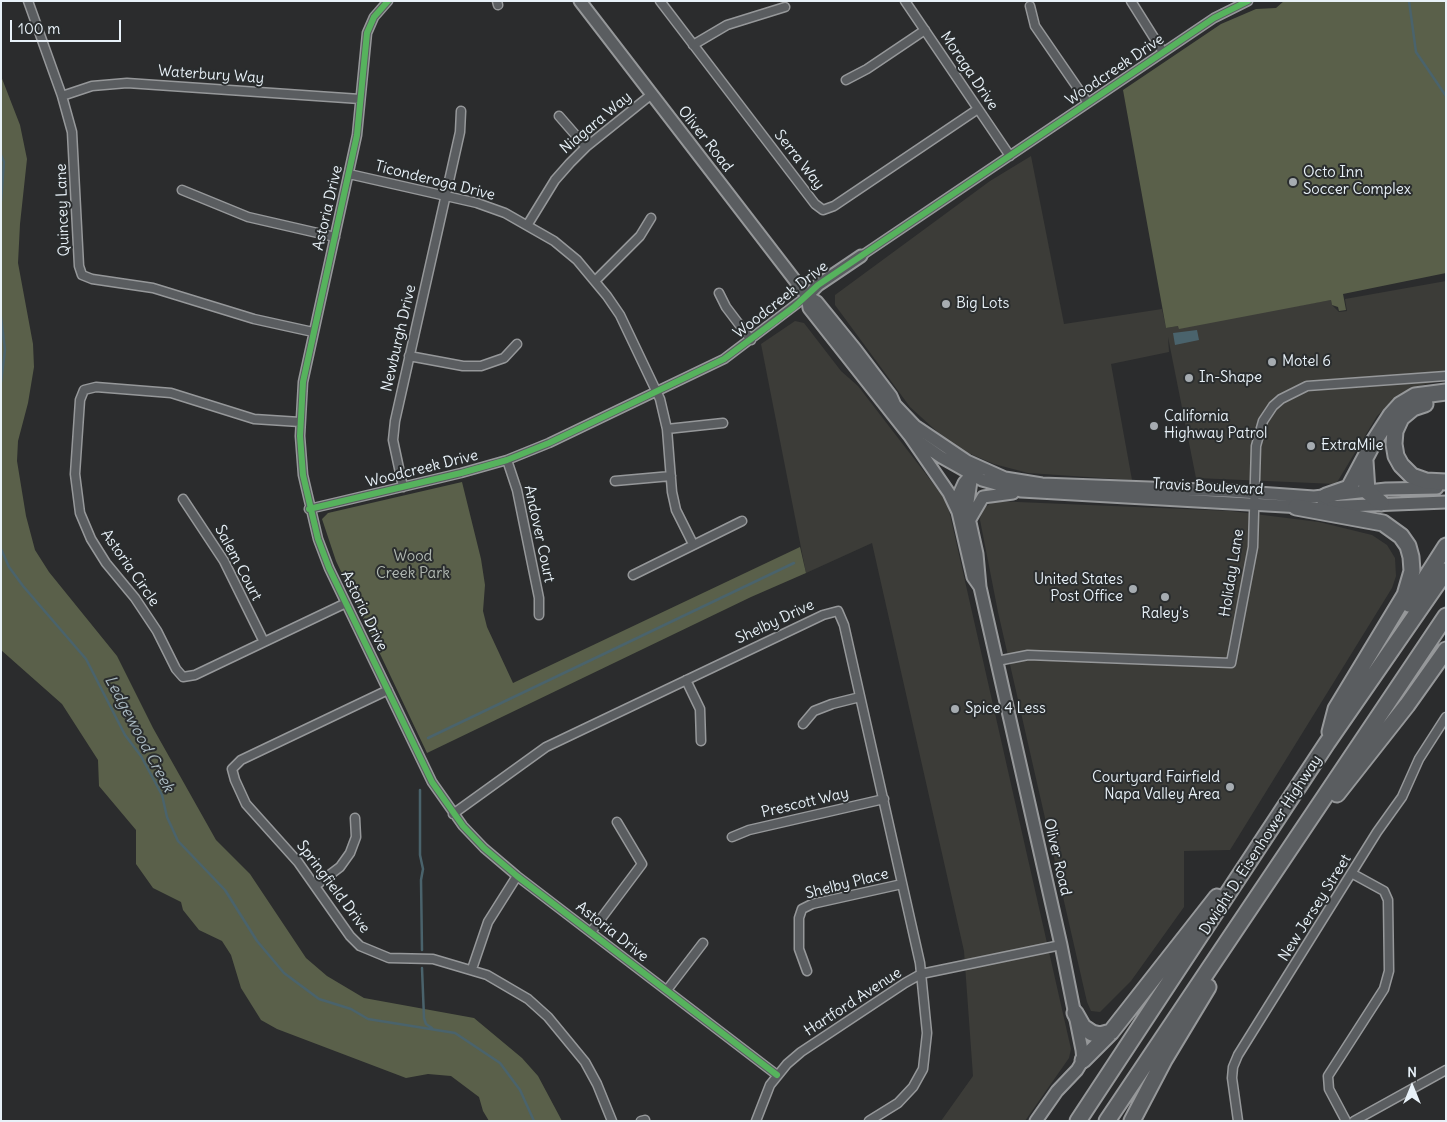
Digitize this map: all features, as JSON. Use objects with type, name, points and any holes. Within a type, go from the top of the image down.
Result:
[{"type":"highway","points":[[1326,496],[1349,488],[1391,415],[1400,405],[1415,396],[1446,392]]},
{"type":"highway","points":[[1446,403],[1427,403],[1413,408],[1401,418],[1395,431],[1394,444],[1401,465],[1412,476],[1426,481],[1446,482]]},
{"type":"highway","points":[[1364,460],[1367,491],[1381,503]]},
{"type":"highway","points":[[1296,507],[1383,522],[1401,536],[1408,546],[1411,557],[1412,571],[1405,595],[1336,709],[1327,743]]},
{"type":"highway","points":[[1406,626],[1409,603],[1446,546]]},
{"type":"highway","name":"Dwight D. Eisenhower Highway","points":[[1078,1121],[1327,743],[1406,626],[1446,571]]},
{"type":"highway","name":"Dwight D. Eisenhower Highway","points":[[1107,1121],[1446,616]]},
{"type":"highway","points":[[1294,844],[1356,771],[1446,650]]},
{"type":"highway","points":[[1082,1060],[1111,1032],[1187,932],[1255,852]]},
{"type":"highway","points":[[1132,1121],[1164,1060],[1259,897]]},
{"type":"highway","points":[[1075,1013],[1083,1027],[1092,1033],[1100,1035],[1111,1032]]},
{"type":"street","name":"Quincey Lane","points":[[28,1],[69,117],[74,146],[79,266],[82,274],[92,279],[153,288],[254,319],[313,332]]},
{"type":"street","name":"Astoria Drive","points":[[388,1],[374,17],[367,33],[357,135],[303,382],[300,422],[302,474],[309,508],[326,561],[432,782],[453,814],[484,848],[517,876],[777,1075]]},
{"type":"street","name":"Oliver Road","points":[[580,1],[807,296],[817,302],[891,396],[895,405],[915,426],[974,470]]},
{"type":"street","name":"Serra Way","points":[[660,1],[815,204],[823,210],[834,206],[978,108]]},
{"type":"street","name":"Moraga Drive","points":[[905,1],[1010,156]]},
{"type":"street","points":[[1131,1],[1163,52]]},
{"type":"street","name":"Woodcreek Drive","points":[[309,508],[403,487],[507,460],[549,443],[724,359],[807,296],[818,285],[1214,18],[1248,1]]},
{"type":"street","points":[[1030,6],[1035,26],[1088,103]]},
{"type":"street","points":[[693,45],[727,26],[785,7]]},
{"type":"street","points":[[846,80],[867,69],[924,30]]},
{"type":"street","name":"Waterbury Way","points":[[62,96],[92,86],[119,83],[360,99]]},
{"type":"street","name":"Niagara Way","points":[[528,224],[555,180],[586,147],[652,94]]},
{"type":"street","name":"Newburgh Drive","points":[[403,487],[394,440],[394,421],[460,132],[461,111]]},
{"type":"street","points":[[559,116],[586,147]]},
{"type":"street","name":"Ticonderoga Drive","points":[[349,174],[477,203],[528,224],[554,241],[577,260],[620,315],[663,406],[676,510],[693,544]]},
{"type":"street","points":[[182,190],[248,217],[335,237]]},
{"type":"street","points":[[595,281],[640,236],[651,218]]},
{"type":"street","points":[[720,293],[726,307],[751,340]]},
{"type":"street","name":"Oliver Road","points":[[807,296],[810,308],[909,435],[949,493],[958,512],[973,577],[980,587]]},
{"type":"street","points":[[409,356],[455,365],[481,366],[504,358],[517,344]]},
{"type":"street","name":"Holiday Lane","points":[[997,661],[1028,654],[1231,663],[1253,546],[1256,446],[1260,431],[1268,414],[1281,399],[1307,386],[1446,376]]},
{"type":"street","name":"Astoria Circle","points":[[300,422],[254,419],[191,398],[142,389],[96,387],[84,390],[80,400],[75,474],[80,514],[91,539],[106,564],[135,598],[157,631],[176,669],[183,677],[195,675],[346,603]]},
{"type":"street","points":[[667,429],[722,423]]},
{"type":"street","name":"Oliver Road","points":[[909,435],[941,457],[974,470]]},
{"type":"street","name":"Andover Court","points":[[507,460],[516,490],[530,553],[539,598],[539,616]]},
{"type":"street","name":"Oliver Road","points":[[958,512],[959,494],[964,483],[974,470]]},
{"type":"street","name":"Oliver Road","points":[[974,470],[967,509],[979,569],[980,587],[1061,945],[1075,1013],[1082,1060]]},
{"type":"street","name":"Travis Boulevard","points":[[974,470],[982,480],[1021,491],[1254,498],[1326,496],[1367,491],[1446,488]]},
{"type":"street","name":"Travis Boulevard","points":[[974,470],[1005,478],[1042,484],[1080,484],[1254,498],[1296,507],[1446,502]]},
{"type":"street","points":[[615,481],[671,476]]},
{"type":"street","points":[[969,521],[983,497],[1021,491]]},
{"type":"street","name":"Salem Court","points":[[184,499],[224,561],[264,642]]},
{"type":"street","points":[[632,575],[742,521]]},
{"type":"street","name":"Shelby Drive","points":[[453,814],[546,747],[823,615],[838,611],[844,626],[922,974],[927,1033],[923,1068],[913,1087],[898,1102],[869,1121]]},
{"type":"street","points":[[686,680],[700,709],[701,742]]},
{"type":"street","name":"Springfield Drive","points":[[388,690],[241,760],[232,769],[246,804],[261,823],[282,842],[350,936],[373,953],[389,958],[433,959],[472,969],[508,986],[528,999],[554,1023],[585,1062],[598,1084],[612,1121]]},
{"type":"street","points":[[803,724],[814,711],[832,704],[860,698]]},
{"type":"street","name":"New Jersey Street","points":[[1238,1121],[1232,1078],[1233,1067],[1238,1055],[1353,874],[1377,832],[1402,797],[1419,759],[1445,721]]},
{"type":"street","name":"Prescott Way","points":[[732,836],[749,830],[884,799]]},
{"type":"street","points":[[315,886],[340,867],[350,853],[356,836],[355,818]]},
{"type":"street","points":[[591,932],[642,864],[617,822]]},
{"type":"street","points":[[1346,1121],[1329,1089],[1328,1076],[1384,989],[1389,972],[1388,900],[1384,891],[1353,874]]},
{"type":"street","points":[[472,969],[488,922],[517,876]]},
{"type":"street","name":"Shelby Place","points":[[807,971],[799,950],[799,918],[802,909],[812,904],[902,884]]},
{"type":"street","points":[[667,990],[703,943]]},
{"type":"street","name":"Hartford Avenue","points":[[756,1121],[764,1095],[777,1075],[801,1052],[905,983],[922,974],[1061,945]]},
{"type":"street","points":[[1036,1121],[1057,1091],[1077,1070],[1082,1060]]},
{"type":"street","points":[[1354,1121],[1446,1070]]},
{"type":"shaded area","points":[[1031,156],[1064,324],[1162,309],[1166,328],[1331,300],[1332,305],[1339,312],[1347,311],[1345,299],[1446,281],[1446,379],[1412,388],[1392,401],[1377,416],[1336,484],[1196,478],[1168,337],[1169,352],[1111,364],[1132,480],[1028,473],[994,464],[954,447],[910,407],[835,305],[835,295],[990,181]]},
{"type":"shaded area","points":[[795,321],[804,323],[841,371],[858,386],[942,495],[948,506],[1071,1049],[1069,1058],[1025,1121],[941,1121],[973,1076],[964,951],[872,543],[806,573],[761,344]]},
{"type":"shaded area","points":[[994,501],[1231,511],[1319,522],[1372,535],[1387,545],[1395,558],[1396,576],[1392,588],[1230,850],[1184,851],[1184,907],[1131,981],[1100,1012],[1091,1011],[1087,1002],[998,612],[980,520],[981,510]]},
{"type":"green space","name":"Octo Inn Soccer Complex","points":[[1284,1],[1446,1],[1446,273],[1343,294],[1346,310],[1339,311],[1338,307],[1332,305],[1331,300],[1179,329],[1178,326],[1166,328],[1123,90],[1221,24],[1256,9],[1276,8]]},
{"type":"green space","points":[[1,76],[20,125],[27,159],[18,263],[33,344],[34,367],[28,403],[18,441],[17,461],[26,516],[35,550],[49,572],[117,656],[153,728],[216,840],[250,874],[306,958],[327,976],[364,998],[474,1018],[522,1058],[538,1076],[562,1121],[489,1121],[483,1111],[479,1097],[451,1076],[428,1074],[406,1078],[277,1029],[261,1020],[241,988],[231,955],[222,941],[199,930],[183,910],[181,902],[153,888],[136,864],[136,830],[99,786],[98,760],[62,704],[1,650]]},
{"type":"green space","name":"Wood Creek Park","points":[[462,482],[481,559],[485,585],[483,611],[487,627],[513,683],[800,547],[806,573],[751,597],[427,753],[336,561],[322,519],[328,513]]},
{"type":"water","points":[[1197,330],[1199,340],[1175,345],[1173,333]]},
{"type":"waterway","points":[[1409,1],[1416,52],[1446,96]]},
{"type":"waterway","name":"Ledgewood Creek","points":[[1,155],[4,162],[1,201]]},
{"type":"waterway","name":"Ledgewood Creek","points":[[1,317],[5,350],[1,382]]},
{"type":"waterway","name":"Ledgewood Creek","points":[[1,549],[9,567],[23,586],[86,659],[125,735],[141,756],[162,795],[167,817],[178,841],[225,890],[257,941],[284,973],[319,999],[351,1009],[368,1019],[455,1033],[500,1063],[520,1090],[534,1121]]},
{"type":"waterway","points":[[428,738],[794,563]]},
{"type":"waterway","points":[[420,790],[420,855],[423,869],[421,880],[422,950]]},
{"type":"waterway","points":[[422,968],[424,1018],[426,1024],[432,1028]]},
{"type":"cycle path","points":[[388,1],[374,17],[367,33],[357,135],[303,382],[300,436],[303,475],[318,539],[329,568],[432,782],[463,826],[484,848],[517,876],[777,1075]]},
{"type":"cycle path","points":[[309,509],[461,473],[507,460],[549,443],[724,359],[794,307],[818,285],[1214,18],[1248,1]]},
{"type":"place","name":"Octo Inn Soccer Complex","points":[[1293,182]]},
{"type":"place","name":"Big Lots","points":[[946,304]]},
{"type":"place","name":"Motel 6","points":[[1272,362]]},
{"type":"place","name":"In-Shape","points":[[1189,378]]},
{"type":"place","name":"California Highway Patrol","points":[[1154,426]]},
{"type":"place","name":"ExtraMile","points":[[1311,446]]},
{"type":"place","name":"United States Post Office","points":[[1133,589]]},
{"type":"place","name":"Raley's","points":[[1165,597]]},
{"type":"place","name":"Spice 4 Less","points":[[955,709]]},
{"type":"place","name":"Courtyard Fairfield Napa Valley Area","points":[[1230,787]]}]
